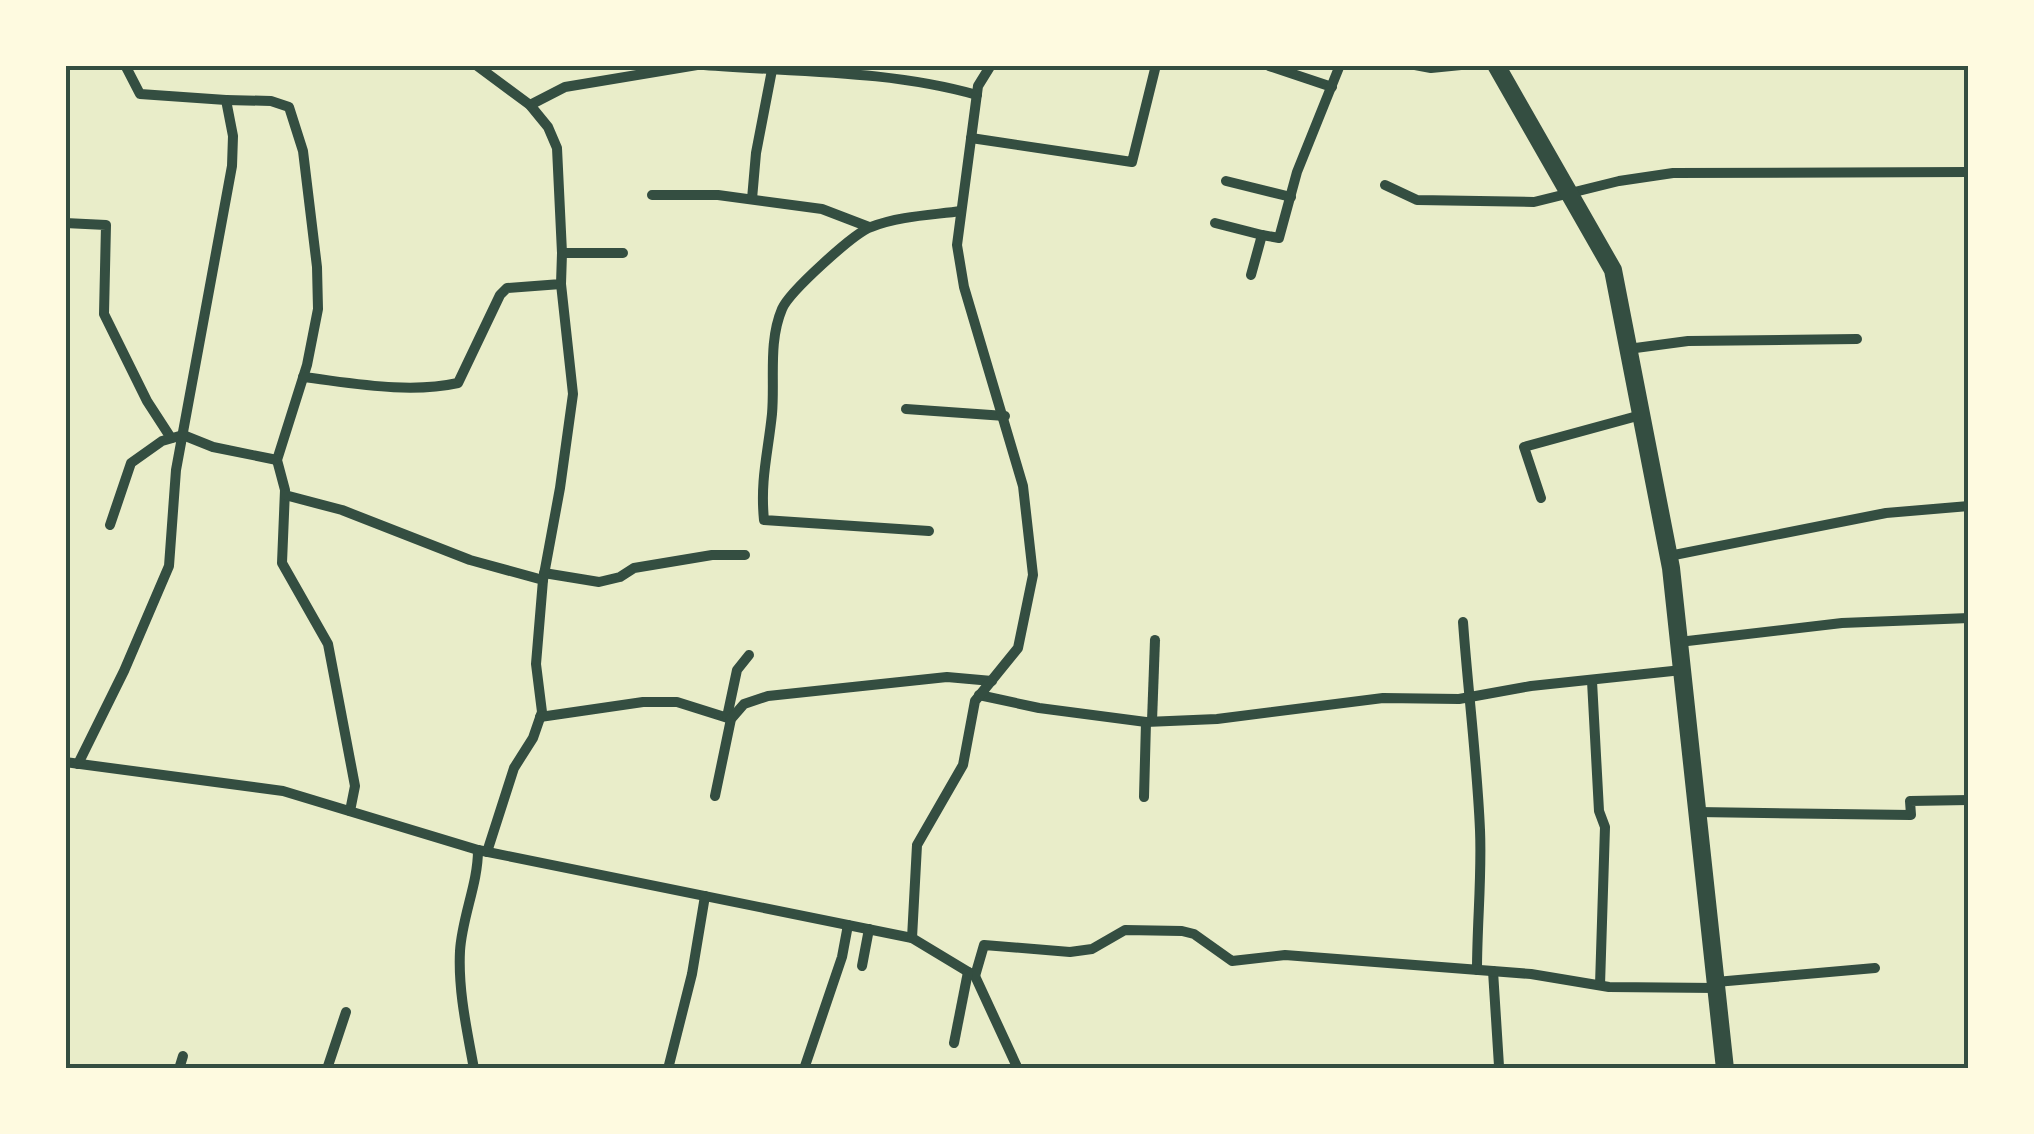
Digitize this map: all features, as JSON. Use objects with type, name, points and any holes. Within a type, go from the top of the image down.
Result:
[{"type":"highway","points":[[1496,65],[1612,270],[1669,556],[1725,1069]]},
{"type":"street","points":[[125,65],[140,94],[271,101],[290,106],[297,127],[303,151],[318,308],[304,376],[276,460],[285,495],[282,563],[328,644],[355,786],[350,812]]},
{"type":"street","points":[[474,1069],[462,1004],[460,951],[483,851],[514,768],[533,738],[540,717],[536,664],[544,576],[573,394],[562,284],[557,148],[548,127],[530,105],[476,65]]},
{"type":"street","points":[[530,105],[565,87],[701,65],[856,70],[977,95]]},
{"type":"street","points":[[912,938],[917,845],[963,765],[975,701],[1018,648],[1033,576],[1023,486],[964,287],[957,246],[977,95],[990,65]]},
{"type":"street","points":[[972,138],[1132,162],[1156,65]]},
{"type":"street","points":[[1215,223],[1279,238],[1297,172],[1340,65]]},
{"type":"street","points":[[1415,65],[1461,65]]},
{"type":"street","points":[[1269,66],[1332,87]]},
{"type":"street","points":[[752,199],[772,70]]},
{"type":"street","points":[[226,100],[232,166],[177,436],[169,566],[124,672],[68,763],[283,791],[483,851],[912,938],[972,974],[1018,1069]]},
{"type":"street","points":[[1385,186],[1417,200],[1534,202],[1619,181],[1673,173],[1969,172]]},
{"type":"street","points":[[1226,181],[1291,197]]},
{"type":"street","points":[[652,194],[752,199],[822,209],[869,227]]},
{"type":"street","points":[[929,531],[764,520],[762,470],[772,414],[772,361],[782,307],[809,276],[869,227],[961,211]]},
{"type":"street","points":[[65,224],[106,225],[104,314],[146,401],[177,436],[276,460]]},
{"type":"street","points":[[1252,275],[1262,235]]},
{"type":"street","points":[[562,253],[622,253]]},
{"type":"street","points":[[304,376],[376,386],[458,383],[506,288],[562,284]]},
{"type":"street","points":[[1628,349],[1688,342],[1857,339]]},
{"type":"street","points":[[906,409],[1004,416]]},
{"type":"street","points":[[1540,498],[1524,447],[1641,415]]},
{"type":"street","points":[[110,524],[131,462],[162,440],[177,436]]},
{"type":"street","points":[[285,495],[342,510],[470,560],[544,576],[598,582],[620,577],[634,568],[712,555],[745,556]]},
{"type":"street","points":[[1669,556],[1838,521],[1969,506]]},
{"type":"street","points":[[1679,642],[1842,623],[1969,618]]},
{"type":"street","points":[[1464,622],[1480,827],[1478,970]]},
{"type":"street","points":[[1144,796],[1155,640]]},
{"type":"street","points":[[715,796],[737,670],[750,655]]},
{"type":"street","points":[[980,696],[1039,708],[1149,721],[1217,718],[1383,698],[1472,696],[1682,670]]},
{"type":"street","points":[[729,718],[744,704],[768,696],[947,677],[992,681]]},
{"type":"street","points":[[1592,681],[1599,811],[1604,827],[1600,985]]},
{"type":"street","points":[[540,717],[596,707],[677,702],[729,718]]},
{"type":"street","points":[[1698,812],[1911,815],[1910,801],[1969,800]]},
{"type":"street","points":[[668,1069],[692,974],[705,896]]},
{"type":"street","points":[[804,1069],[842,957],[848,925]]},
{"type":"street","points":[[862,966],[869,929]]},
{"type":"street","points":[[954,1042],[972,974],[984,946],[1070,952],[1092,949],[1125,930],[1194,934],[1232,962],[1286,955],[1531,974],[1600,985],[1716,985],[1875,968]]},
{"type":"street","points":[[1493,971],[1499,1066]]},
{"type":"street","points":[[327,1069],[346,1012]]},
{"type":"street","points":[[179,1069],[183,1056]]}]
